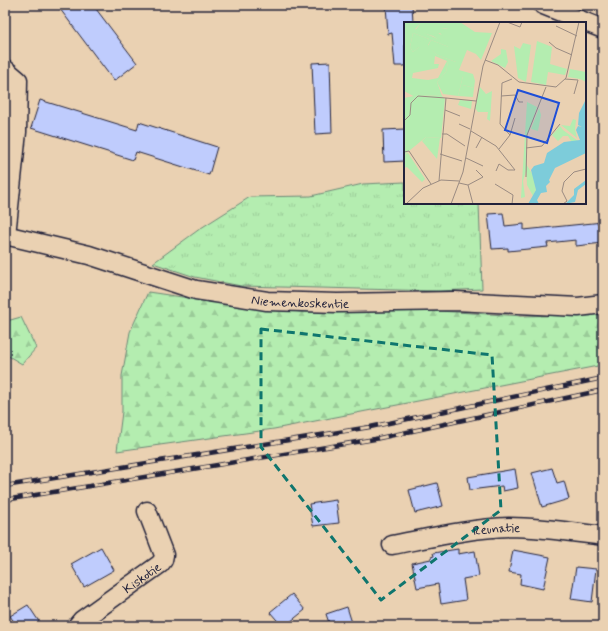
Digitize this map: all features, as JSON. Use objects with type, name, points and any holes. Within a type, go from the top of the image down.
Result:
[{"type":"street","points":[[543,5],[586,22]]},
{"type":"street","points":[[586,22],[603,29]]},
{"type":"street","points":[[5,69],[18,80],[17,132],[5,235]]},
{"type":"street","name":"Niemenkoskentie","points":[[5,235],[89,255],[196,290],[267,301],[337,303],[456,302],[578,307],[603,304]]},
{"type":"street","name":"Kiskotie","points":[[78,626],[82,620],[160,564],[163,560],[164,555],[147,511]]},
{"type":"street","name":"Reunatie","points":[[392,545],[468,532],[509,527],[554,530],[603,536]]},
{"type":"highlighted area","points":[[261,329],[492,355],[501,510],[381,600],[261,447]]},
{"type":"green space","points":[[404,182],[404,204],[479,204],[482,289],[439,291],[241,286],[195,277],[153,263],[201,228],[250,197],[311,196],[363,184]]},
{"type":"green space","points":[[148,292],[243,306],[301,312],[421,310],[523,316],[603,314],[603,365],[274,429],[117,451],[122,412],[122,376],[130,332]]},
{"type":"green space","points":[[21,317],[36,348],[22,364],[5,354],[5,324],[7,321]]},
{"type":"building","points":[[57,5],[93,5],[137,63],[114,81]]},
{"type":"building","points":[[386,5],[412,5],[413,22],[404,22],[404,66],[395,66],[392,33],[388,34]]},
{"type":"building","points":[[330,62],[332,133],[315,134],[312,63]]},
{"type":"building","points":[[40,100],[137,130],[139,122],[217,147],[209,175],[136,152],[133,160],[31,128]]},
{"type":"building","points":[[404,129],[404,161],[384,162],[383,130]]},
{"type":"building","points":[[503,213],[505,226],[524,224],[524,230],[603,222],[603,243],[576,246],[576,240],[547,243],[548,247],[508,251],[508,248],[492,249],[488,214]]},
{"type":"building","points":[[552,468],[557,483],[564,481],[569,499],[542,507],[532,473]]},
{"type":"building","points":[[515,469],[518,488],[503,491],[502,486],[470,490],[468,477]]},
{"type":"building","points":[[437,483],[443,506],[415,513],[409,490]]},
{"type":"building","points":[[336,500],[339,523],[313,526],[309,504]]},
{"type":"building","points":[[101,547],[114,570],[84,587],[71,564]]},
{"type":"building","points":[[458,549],[458,554],[475,551],[479,576],[463,579],[466,600],[441,604],[438,584],[417,588],[412,563],[431,559],[431,557],[434,556],[433,553]]},
{"type":"building","points":[[513,550],[550,557],[543,589],[520,584],[521,574],[509,572]]},
{"type":"building","points":[[576,567],[596,569],[592,602],[571,599]]},
{"type":"building","points":[[292,594],[305,610],[285,626],[282,626],[270,612]]},
{"type":"building","points":[[28,605],[42,626],[17,626],[10,616]]},
{"type":"building","points":[[347,607],[353,626],[330,626],[326,614]]},
{"type":"railway","points":[[5,486],[370,427],[603,378]]},
{"type":"railway","points":[[5,500],[375,439],[603,390]]}]
